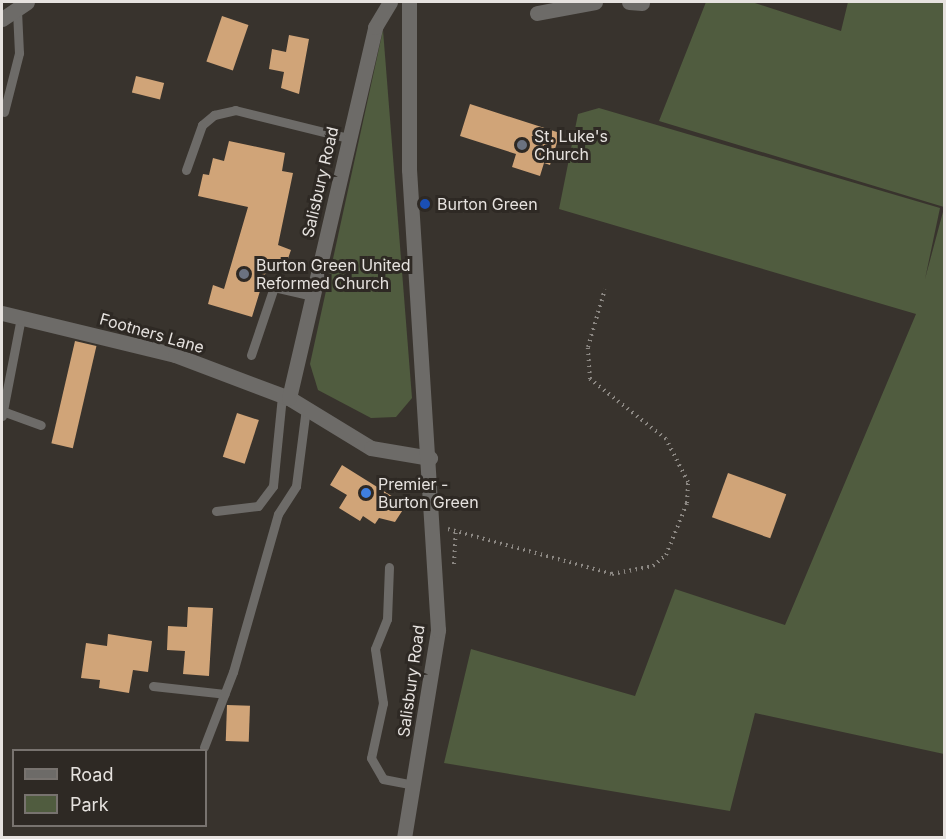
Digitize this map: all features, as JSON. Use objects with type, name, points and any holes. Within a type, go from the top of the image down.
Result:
[{"type":"street","name":"Salisbury Road","points":[[286,397],[375,27],[390,2]]},
{"type":"street","name":"Salisbury Road","points":[[404,837],[438,630],[430,458],[410,170],[409,2]]},
{"type":"street","points":[[537,13],[595,2]]},
{"type":"street","points":[[2,19],[22,6]]},
{"type":"street","name":"Footners Lane","points":[[2,313],[175,355],[286,397]]},
{"type":"street","points":[[286,397],[371,448],[430,458]]},
{"type":"lane","points":[[4,112],[19,52],[22,6]]},
{"type":"lane","points":[[186,170],[202,125],[214,115],[235,110],[348,138]]},
{"type":"lane","points":[[252,355],[274,288],[312,296]]},
{"type":"lane","points":[[21,317],[3,414],[41,425]]},
{"type":"lane","points":[[216,511],[258,506],[273,486],[286,397]]},
{"type":"lane","points":[[204,747],[225,694],[278,514],[296,486],[306,408]]},
{"type":"lane","points":[[389,567],[387,619],[375,649],[383,703],[371,758],[383,779],[412,785]]},
{"type":"lane","points":[[153,686],[225,694]]},
{"type":"path","points":[[433,527],[492,537],[612,574],[653,566],[666,555],[687,503],[688,482],[666,440],[590,379],[588,347],[605,289]]},
{"type":"green space","points":[[706,2],[752,2],[841,31],[848,2],[944,2],[944,207],[659,121]]},
{"type":"green space","name":"Burton Green","points":[[383,30],[412,398],[396,417],[371,418],[318,390],[310,364]]},
{"type":"green space","points":[[599,108],[940,208],[925,279],[944,208],[944,754],[755,713],[730,811],[444,763],[471,649],[635,696],[675,589],[785,625],[916,314],[559,209],[578,114]]},
{"type":"building","points":[[222,16],[248,25],[233,71],[206,61]]},
{"type":"building","points":[[289,35],[309,39],[299,94],[281,88],[284,72],[269,69],[272,49],[286,52]]},
{"type":"building","points":[[136,76],[164,83],[160,100],[132,92]]},
{"type":"building","name":"St. Luke's Church","points":[[470,104],[560,133],[550,165],[544,163],[540,176],[512,167],[516,154],[460,136]]},
{"type":"building","points":[[229,141],[285,153],[282,171],[293,173],[278,245],[291,250],[284,270],[268,265],[252,317],[208,304],[213,285],[224,289],[248,207],[198,196],[203,174],[209,175],[213,158],[224,161]]},
{"type":"building","points":[[75,341],[96,346],[73,448],[51,443]]},
{"type":"building","points":[[237,413],[259,420],[245,464],[223,457]]},
{"type":"building","points":[[342,465],[406,505],[395,522],[379,518],[375,524],[363,516],[360,521],[339,508],[347,495],[330,485]]},
{"type":"building","points":[[728,473],[786,494],[770,538],[712,517]]},
{"type":"building","points":[[188,607],[213,608],[209,676],[183,674],[185,651],[167,650],[168,626],[187,627]]},
{"type":"building","points":[[108,634],[152,641],[148,672],[133,670],[129,693],[99,688],[100,680],[81,678],[86,643],[107,646]]},
{"type":"building","points":[[227,705],[250,706],[249,742],[226,741]]},
{"type":"place","name":"St. Luke's Church","points":[[522,145]]},
{"type":"place","name":"Burton Green","points":[[425,204]]},
{"type":"place","name":"Burton Green United Reformed Church","points":[[244,274]]},
{"type":"place","name":"Premier - Burton Green","points":[[366,493]]}]
